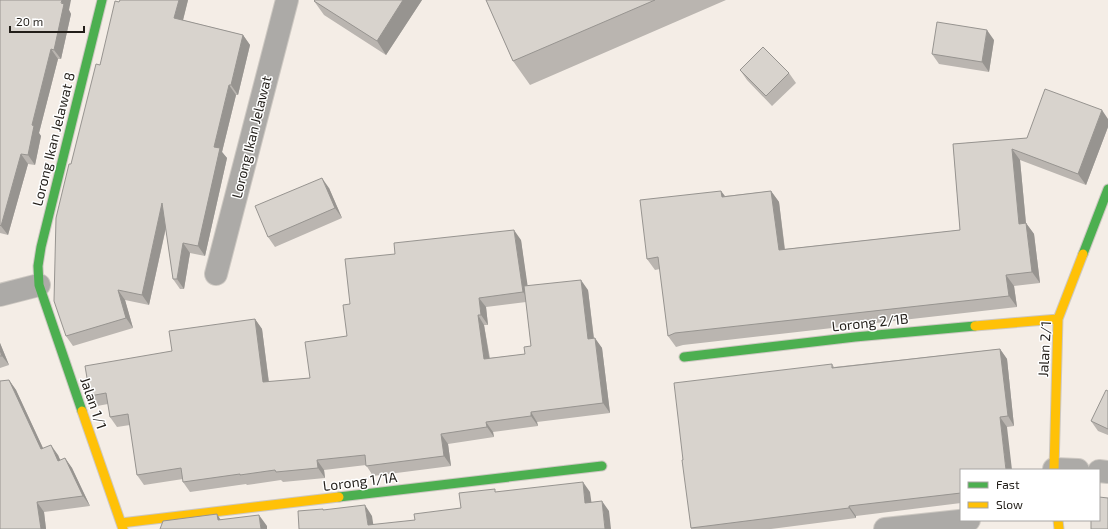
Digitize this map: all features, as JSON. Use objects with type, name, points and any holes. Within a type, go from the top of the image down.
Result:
[{"type":"street","name":"Lorong Ikan Jelawat 8","points":[[39,285],[38,266],[41,248],[102,0]]},
{"type":"street","name":"Lorong Ikan Jelawat","points":[[216,274],[286,0]]},
{"type":"street","name":"Jalan 2/1","points":[[1054,469],[1058,319],[1102,222],[1108,189]]},
{"type":"street","points":[[0,295],[39,285]]},
{"type":"street","name":"Jalan 1/1","points":[[39,285],[122,526]]},
{"type":"street","name":"Lorong 2/1B","points":[[684,357],[855,337],[1058,319]]},
{"type":"street","name":"Lorong 1/1A","points":[[122,526],[602,466]]},
{"type":"street","points":[[885,529],[960,521]]},
{"type":"building","points":[[0,0],[62,0],[61,3],[64,4],[54,50],[51,49],[32,125],[34,126],[28,155],[21,154],[1,226],[0,225]]},
{"type":"building","points":[[120,0],[179,0],[174,18],[243,35],[214,147],[220,148],[198,246],[183,243],[177,279],[173,279],[162,203],[142,295],[118,290],[126,318],[66,336],[54,301],[56,218],[96,64],[100,65],[115,1],[119,2]]},
{"type":"building","points":[[403,0],[377,41],[314,1]]},
{"type":"building","points":[[486,0],[655,0],[513,61]]},
{"type":"building","points":[[937,22],[987,30],[982,62],[932,54]]},
{"type":"building","points":[[763,47],[789,73],[766,96],[740,70]]},
{"type":"building","points":[[1045,89],[1102,110],[1078,174],[1012,149],[1019,224],[1026,223],[1032,272],[1006,275],[1009,296],[675,333],[668,336],[658,257],[647,259],[640,200],[721,191],[722,197],[771,191],[779,250],[960,230],[953,144],[1027,138]]},
{"type":"building","points":[[322,178],[335,208],[268,237],[255,206]]},
{"type":"building","points":[[514,230],[523,292],[479,298],[481,315],[478,315],[484,359],[525,354],[524,347],[531,346],[524,286],[581,280],[588,339],[595,338],[603,403],[531,412],[531,416],[486,422],[487,427],[441,434],[444,456],[366,466],[365,455],[317,460],[318,468],[276,472],[275,470],[183,482],[181,468],[137,475],[128,414],[110,417],[106,393],[90,396],[85,366],[172,351],[169,331],[255,319],[263,382],[310,378],[305,342],[347,336],[343,305],[350,304],[345,259],[395,254],[394,243]]},
{"type":"building","points":[[1000,349],[1008,416],[1000,417],[1006,469],[960,469],[960,493],[849,506],[849,508],[691,528],[674,383],[832,364],[832,368]]},
{"type":"building","points":[[9,380],[41,449],[51,445],[58,461],[65,458],[83,496],[37,502],[41,529],[0,529],[0,381]]},
{"type":"building","points":[[1106,390],[1108,391],[1108,429],[1091,421]]},
{"type":"building","points":[[583,482],[585,503],[602,501],[605,529],[299,529],[298,511],[323,510],[365,505],[368,525],[415,520],[414,514],[461,508],[459,493],[495,489],[495,492]]},
{"type":"building","points":[[1100,497],[1108,498],[1108,529],[1091,529],[1091,521],[1100,521]]},
{"type":"building","points":[[217,514],[218,520],[259,515],[261,529],[160,529],[163,521]]},
{"type":"traffic: fast","points":[[82,411],[39,285],[38,266],[41,247],[102,0]]},
{"type":"traffic: fast","points":[[1083,254],[1108,189]]},
{"type":"traffic: fast","points":[[684,357],[855,337],[975,326]]},
{"type":"traffic: fast","points":[[339,497],[602,466]]},
{"type":"traffic: slow","points":[[1054,469],[1058,319],[1083,254]]},
{"type":"traffic: slow","points":[[975,326],[1058,319]]},
{"type":"traffic: slow","points":[[82,411],[123,529]]},
{"type":"traffic: slow","points":[[121,523],[339,497]]},
{"type":"traffic: slow","points":[[1058,521],[1059,529]]}]
